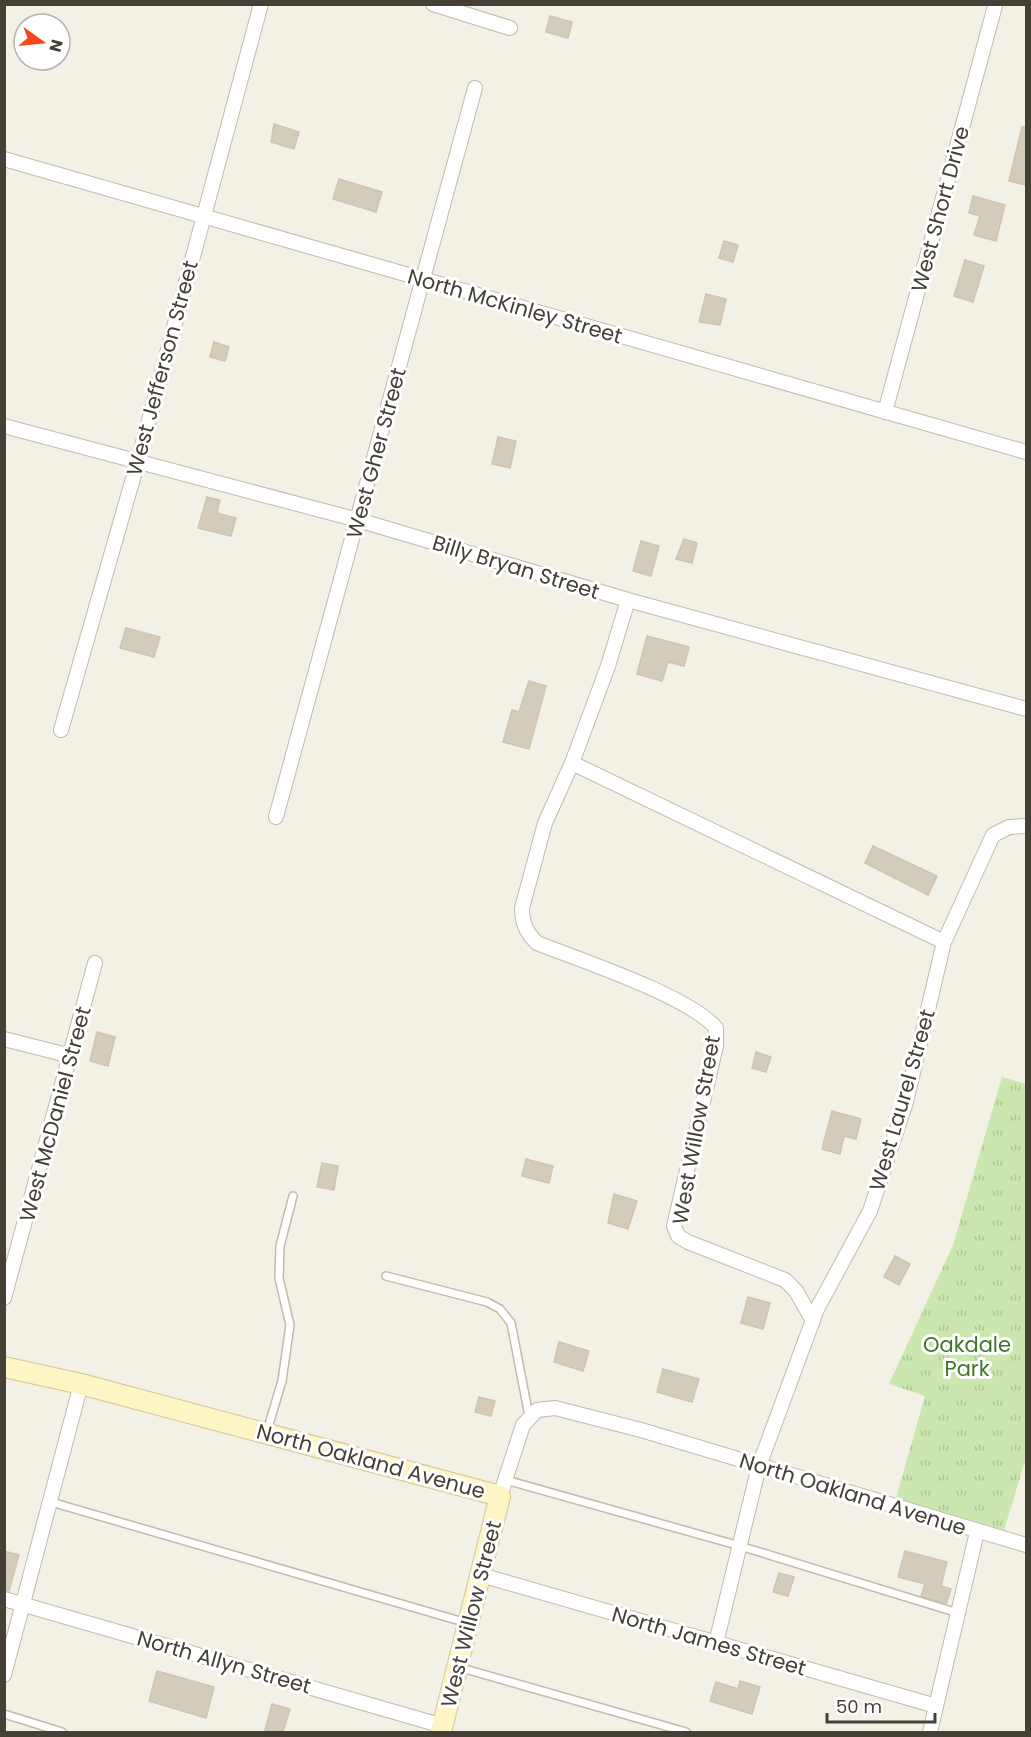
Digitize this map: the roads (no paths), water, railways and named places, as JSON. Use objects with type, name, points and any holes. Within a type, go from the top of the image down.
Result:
[{"type":"street","name":"West Jefferson Street","points":[[61,730],[138,462],[202,216],[261,4]]},
{"type":"street","points":[[433,4],[510,28]]},
{"type":"street","name":"West Short Drive","points":[[885,412],[995,6]]},
{"type":"street","name":"West Gher Street","points":[[276,817],[475,88]]},
{"type":"street","name":"North McKinley Street","points":[[4,159],[1026,453]]},
{"type":"street","name":"Billy Bryan Street","points":[[4,426],[358,520],[628,600],[1026,709]]},
{"type":"street","name":"West Willow Street","points":[[628,600],[609,661],[572,762],[545,823],[522,908],[526,932],[537,942],[665,995],[705,1015],[716,1028],[716,1046],[674,1226],[678,1236],[688,1242],[785,1280],[796,1291],[813,1321]]},
{"type":"street","points":[[572,762],[944,942]]},
{"type":"street","name":"West Laurel Street","points":[[716,1643],[759,1466],[813,1321],[870,1211],[906,1102],[944,942],[993,835],[1009,826],[1026,826]]},
{"type":"street","name":"West McDaniel Street","points":[[4,1298],[95,963]]},
{"type":"street","points":[[4,1039],[71,1056]]},
{"type":"street","name":"North Oakland Avenue","points":[[4,1367],[81,1384],[267,1433],[503,1488],[523,1425],[537,1410],[555,1408],[641,1430],[1026,1545]]},
{"type":"street","points":[[4,1675],[81,1384]]},
{"type":"street","name":"West Willow Street","points":[[442,1729],[503,1488]]},
{"type":"street","points":[[930,1732],[977,1532]]},
{"type":"street","name":"North James Street","points":[[482,1575],[936,1706]]},
{"type":"street","name":"North Allyn Street","points":[[4,1599],[442,1729]]},
{"type":"lane","points":[[267,1433],[282,1381],[290,1325],[279,1278],[280,1246],[293,1196]]},
{"type":"lane","points":[[386,1276],[487,1302],[500,1309],[511,1323],[529,1416]]},
{"type":"lane","points":[[503,1488],[740,1546],[958,1613]]},
{"type":"lane","points":[[51,1502],[469,1624]]},
{"type":"lane","points":[[458,1667],[686,1732]]},
{"type":"lane","points":[[4,1714],[62,1732]]},
{"type":"park label","name":"Oakdale Park","points":[[967,1356]]}]
